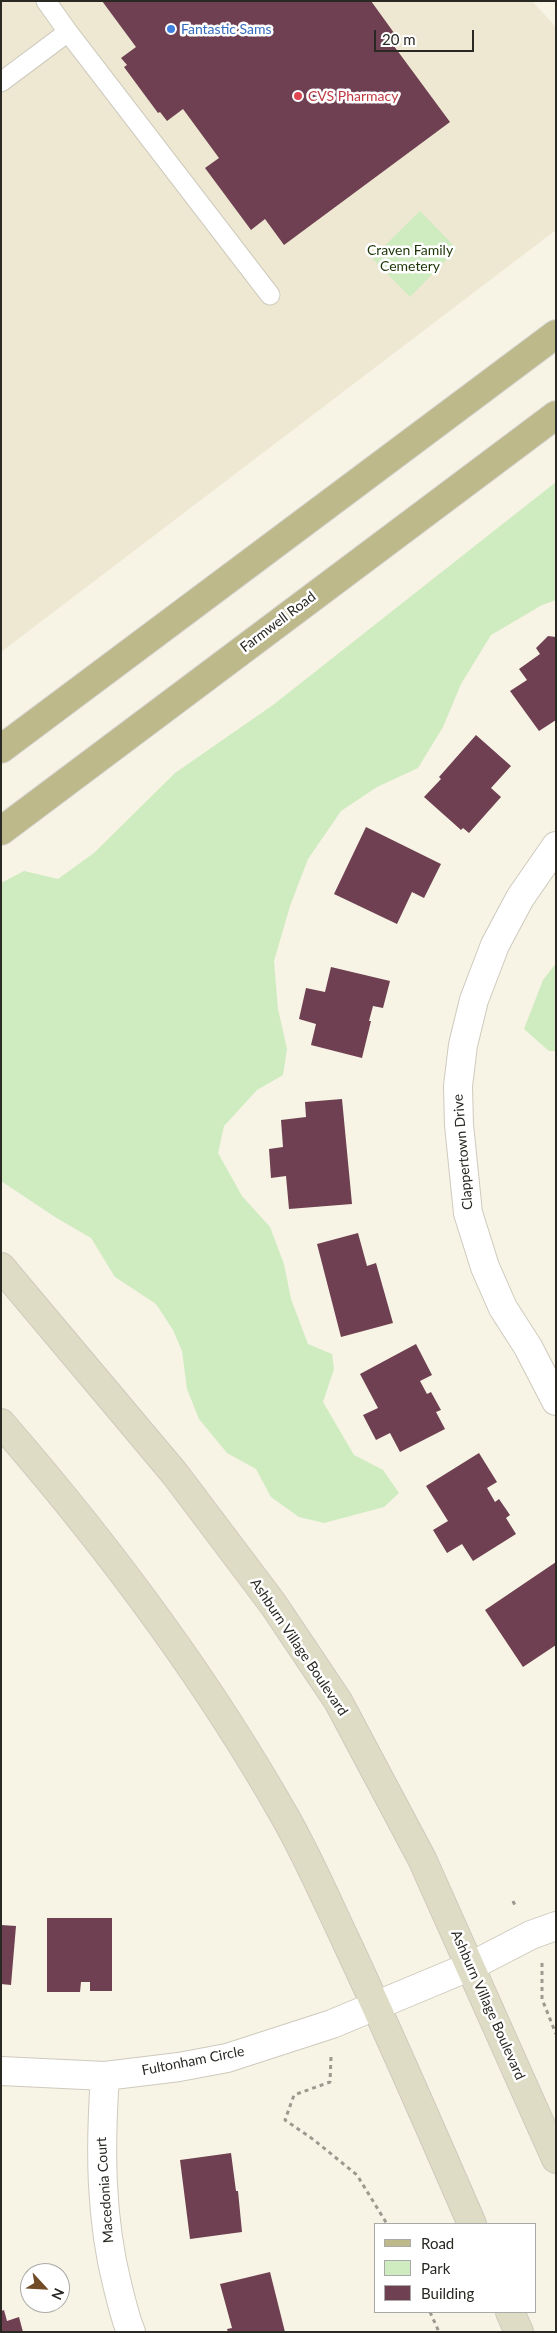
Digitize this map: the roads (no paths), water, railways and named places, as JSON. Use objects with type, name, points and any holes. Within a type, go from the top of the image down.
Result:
[{"type":"main road","points":[[1,749],[556,334]]},
{"type":"main road","name":"Farmwell Road","points":[[1,831],[556,415]]},
{"type":"main road","name":"Ashburn Village Boulevard","points":[[1,1268],[175,1474],[273,1604],[338,1701],[422,1859],[556,2159]]},
{"type":"main road","points":[[1,1423],[69,1502],[136,1589],[199,1677],[284,1815],[376,2006],[472,2223]]},
{"type":"main road","points":[[510,2313],[519,2332]]},
{"type":"street","name":"Clappertown Drive","points":[[556,846],[520,898],[495,945],[474,1000],[463,1045],[458,1086],[459,1125],[468,1213],[485,1267],[503,1308],[528,1347],[556,1401]]},
{"type":"street","name":"Fultonham Circle","points":[[1,2071],[106,2076],[179,2067],[227,2058],[332,2024],[471,1966],[531,1935],[556,1926]]},
{"type":"street","name":"Macedonia Court","points":[[106,2076],[101,2143],[105,2230],[113,2270],[131,2332]]},
{"type":"lane","points":[[46,1],[270,295]]},
{"type":"lane","points":[[1,82],[68,32]]},
{"type":"place","name":"Fantastic Sams","points":[[171,29]]},
{"type":"place","name":"CVS Pharmacy","points":[[298,96]]},
{"type":"park label","name":"Craven Family Cemetery","points":[[410,258]]}]
